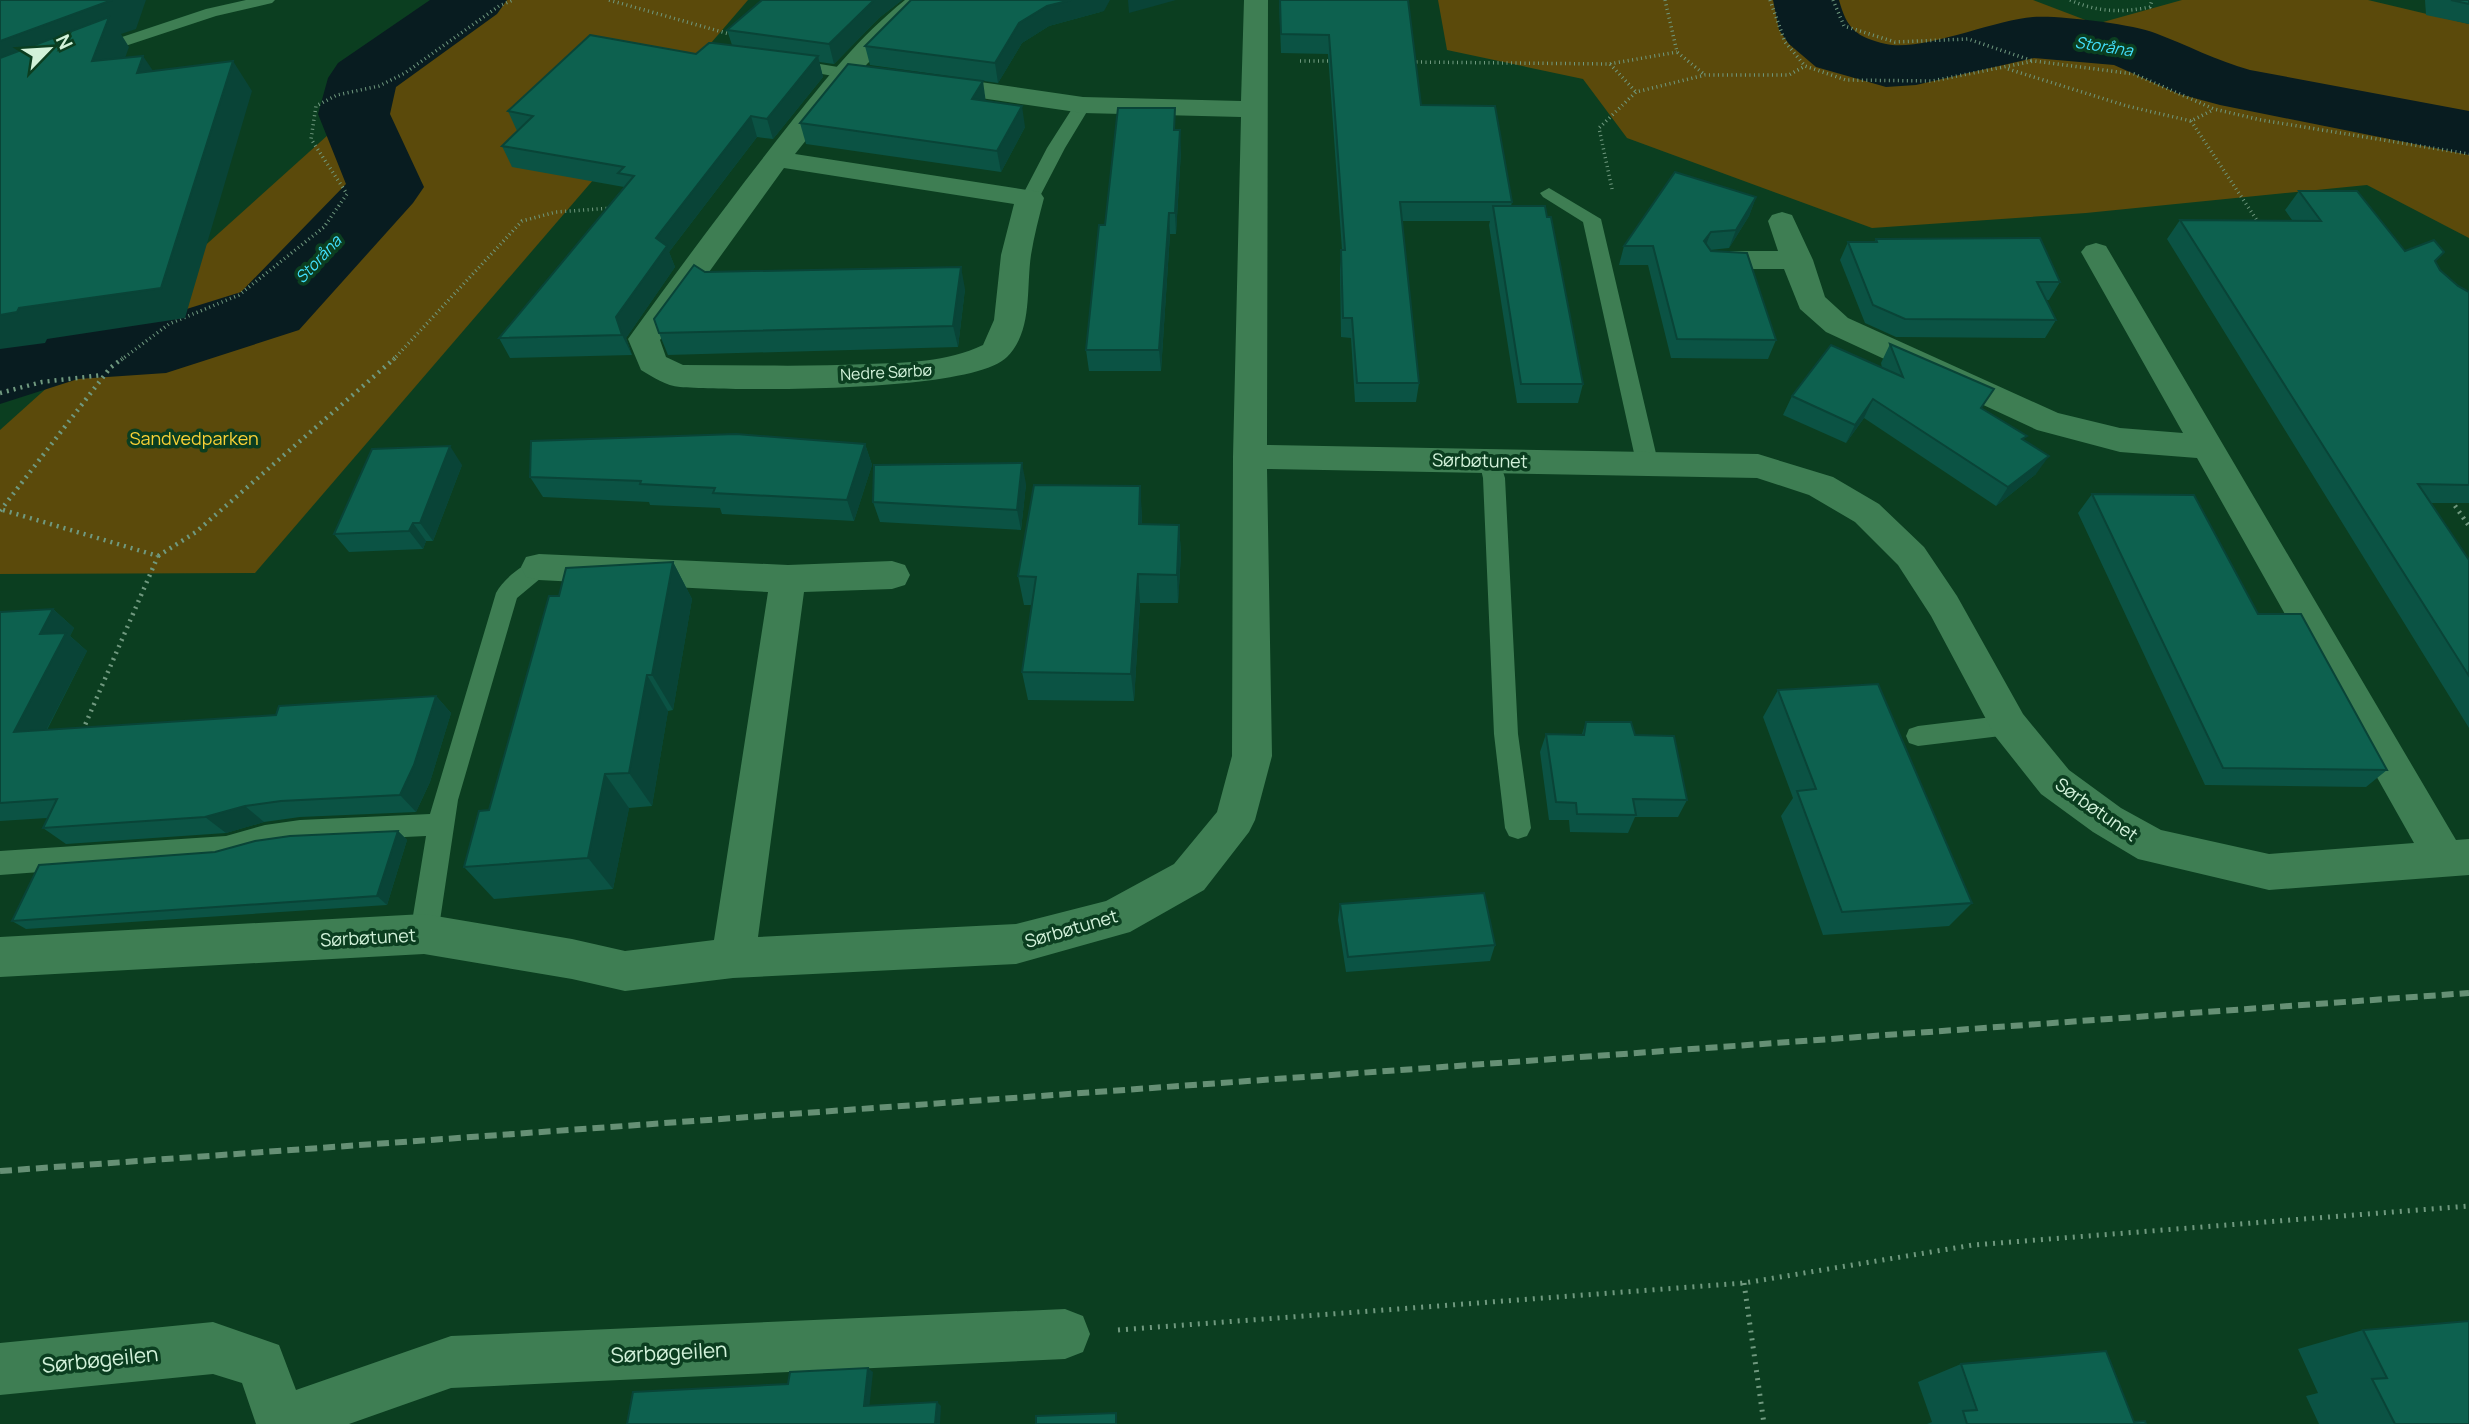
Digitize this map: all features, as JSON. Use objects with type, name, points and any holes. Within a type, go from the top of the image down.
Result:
[{"type":"street","name":"Nedre Sørbø","points":[[920,0],[896,18],[844,73],[776,159],[644,339],[652,363],[678,376],[916,374],[967,365],[994,352],[1007,329],[1016,256],[1030,198]]},
{"type":"street","points":[[1250,457],[1256,0]]},
{"type":"street","points":[[844,73],[872,76]]},
{"type":"street","points":[[913,79],[1083,105],[1256,109]]},
{"type":"street","points":[[776,159],[1030,198]]},
{"type":"street","points":[[1782,221],[1811,302],[1837,325],[2049,422],[2120,440],[2209,447]]},
{"type":"street","name":"Sørbøtunet","points":[[0,957],[424,934],[572,959],[625,971],[733,958],[1016,944],[1115,918],[1189,877],[1236,820],[1252,756],[1250,457],[1647,462],[1758,467],[1821,486],[1867,513],[1911,556],[1944,606],[2009,725],[2055,782],[2107,820],[2152,846],[2269,872],[2457,857],[2209,447],[2096,252]]},
{"type":"street","points":[[1714,260],[1798,260]]},
{"type":"street","points":[[539,566],[788,579],[892,575]]},
{"type":"street","points":[[733,958],[788,579]]},
{"type":"street","name":"Sørbøgeilen","points":[[0,1369],[213,1348],[261,1363],[283,1423],[452,1362],[1065,1334]]},
{"type":"lane","points":[[83,55],[212,12],[267,0]]},
{"type":"lane","points":[[741,56],[844,73]]},
{"type":"lane","points":[[1030,198],[1056,148],[1083,105]]},
{"type":"lane","points":[[1549,193],[1592,219],[1647,462]]},
{"type":"lane","points":[[1490,461],[1494,478],[1506,734],[1518,828]]},
{"type":"lane","points":[[424,934],[450,778],[507,593],[539,566]]},
{"type":"lane","points":[[1918,736],[2009,725]]},
{"type":"lane","points":[[0,863],[226,847],[265,836],[300,831],[443,825]]},
{"type":"path","points":[[158,556],[1,510],[110,368],[169,324],[239,295],[324,227],[347,194],[311,139],[316,106],[337,95],[379,86],[405,73],[499,6],[513,0]]},
{"type":"path","points":[[609,0],[747,39],[741,56]]},
{"type":"path","points":[[1665,0],[1677,52],[1705,75]]},
{"type":"path","points":[[1770,0],[1785,42],[1805,66],[1846,80],[1932,81],[2034,61]]},
{"type":"path","points":[[1833,0],[1844,26],[1895,42],[1968,39],[2034,61],[2134,74],[2214,109],[2261,120],[2469,154]]},
{"type":"path","points":[[2070,0],[2088,9],[2124,13],[2150,7],[2152,0]]},
{"type":"path","points":[[1406,62],[1609,64],[1677,52]]},
{"type":"path","points":[[1257,60],[1338,61]]},
{"type":"path","points":[[1609,64],[1636,92]]},
{"type":"path","points":[[1596,237],[1621,230],[1599,128],[1636,92],[1705,75],[1789,75],[1805,66]]},
{"type":"path","points":[[2004,68],[2127,106],[2191,121],[2214,109]]},
{"type":"path","points":[[2191,121],[2264,231]]},
{"type":"path","points":[[81,734],[158,556],[196,532],[385,369],[522,221],[556,212],[615,208]]},
{"type":"path","points":[[0,393],[42,382],[104,375]]},
{"type":"path","points":[[2445,492],[2469,526]]},
{"type":"path","points":[[1065,1334],[1744,1283],[1973,1245],[2469,1206]]},
{"type":"path","points":[[1744,1283],[1764,1424]]},
{"type":"green space","name":"Sandvedparken","points":[[478,0],[748,0],[255,573],[0,574],[0,430]]},
{"type":"green space","points":[[1438,0],[2033,0],[2096,24],[2182,0],[2368,0],[2469,24],[2469,238],[2367,185],[2086,213],[1872,228],[1627,138],[1583,79],[1447,50]]},
{"type":"building","points":[[0,0],[112,0],[0,41]]},
{"type":"building","points":[[762,0],[874,0],[829,44],[727,30]]},
{"type":"building","points":[[911,0],[1071,0],[1047,6],[1019,23],[995,63],[865,46]]},
{"type":"building","points":[[1280,0],[1408,0],[1421,105],[1495,106],[1512,202],[1400,202],[1419,383],[1357,383],[1352,318],[1343,318],[1341,250],[1345,250],[1329,35],[1281,34]]},
{"type":"building","points":[[2451,0],[2469,0],[2469,4]]},
{"type":"building","points":[[109,17],[92,61],[143,56],[137,73],[233,61],[161,288],[19,308],[17,312],[0,315],[0,58]]},
{"type":"building","points":[[590,35],[696,54],[709,43],[713,43],[818,56],[767,119],[751,116],[656,238],[667,246],[616,317],[622,335],[499,338],[634,176],[618,173],[624,167],[502,146],[533,116],[508,111]]},
{"type":"building","points":[[848,64],[983,81],[972,99],[1022,106],[997,151],[800,123]]},
{"type":"building","points":[[1118,108],[1175,108],[1174,130],[1180,130],[1175,213],[1169,213],[1159,350],[1086,350],[1099,225],[1105,225]]},
{"type":"building","points":[[1675,172],[1756,197],[1736,230],[1711,232],[1704,241],[1711,251],[1747,253],[1776,340],[1677,339],[1653,246],[1624,246]]},
{"type":"building","points":[[2299,191],[2357,191],[2405,251],[2434,240],[2444,252],[2435,261],[2440,270],[2469,292],[2469,485],[2418,484],[2469,560],[2469,676],[2180,220],[2321,221]]},
{"type":"building","points":[[1493,206],[1545,206],[1547,217],[1551,217],[1583,384],[1521,384]]},
{"type":"building","points":[[2040,238],[2060,282],[2037,282],[2056,320],[1905,319],[1873,305],[1848,242],[1877,242],[1876,239]]},
{"type":"building","points":[[694,265],[705,272],[961,267],[953,326],[659,333],[654,319]]},
{"type":"building","points":[[1890,344],[1994,389],[1981,408],[2027,436],[2022,439],[2049,456],[2008,487],[1873,399],[1855,425],[1792,396],[1831,345],[1903,377]]},
{"type":"building","points":[[736,434],[865,444],[847,500],[713,493],[715,488],[640,484],[641,481],[530,477],[531,441]]},
{"type":"building","points":[[450,446],[420,523],[413,523],[409,531],[334,534],[372,449]]},
{"type":"building","points":[[1022,463],[1017,510],[873,502],[874,465]]},
{"type":"building","points":[[1034,485],[1140,486],[1139,524],[1179,525],[1177,575],[1138,574],[1131,674],[1022,672],[1036,577],[1018,576]]},
{"type":"building","points":[[2092,494],[2194,495],[2258,614],[2301,614],[2387,770],[2223,768]]},
{"type":"building","points":[[673,562],[652,675],[647,675],[629,773],[605,774],[588,858],[464,867],[479,811],[489,810],[549,596],[559,596],[566,568]]},
{"type":"building","points":[[53,609],[40,634],[66,633],[14,732],[276,715],[279,706],[436,696],[414,765],[400,795],[281,801],[245,806],[205,817],[43,828],[57,799],[0,803],[0,612]]},
{"type":"building","points":[[1878,684],[1972,903],[1842,912],[1797,791],[1816,789],[1778,690]]},
{"type":"building","points":[[1586,722],[1631,722],[1635,735],[1674,736],[1687,800],[1633,799],[1636,815],[1577,814],[1576,803],[1556,802],[1546,734],[1584,735]]},
{"type":"building","points":[[398,831],[377,896],[12,921],[39,865],[215,852],[255,841],[290,836]]},
{"type":"building","points":[[1484,893],[1495,945],[1348,957],[1340,904]]},
{"type":"building","points":[[2469,1321],[2469,1424],[2395,1424],[2372,1379],[2387,1378],[2363,1330]]},
{"type":"building","points":[[2106,1351],[2134,1422],[2145,1421],[2146,1424],[1967,1424],[1963,1411],[1977,1410],[1961,1364]]},
{"type":"building","points":[[868,1368],[864,1406],[937,1402],[935,1424],[627,1424],[633,1392],[788,1384],[790,1372]]},
{"type":"building","points":[[1116,1413],[1116,1424],[1036,1424],[1036,1416]]},
{"type":"waterway","name":"Storåna","points":[[0,375],[70,351],[166,345],[270,311],[386,187],[354,114],[363,78],[474,0]]},
{"type":"waterway","name":"Storåna","points":[[1806,0],[1813,30],[1840,52],[1886,66],[1916,64],[2034,37],[2128,46],[2204,79],[2245,90],[2469,133]]},
{"type":"railway","points":[[0,1171],[2469,993]]}]
